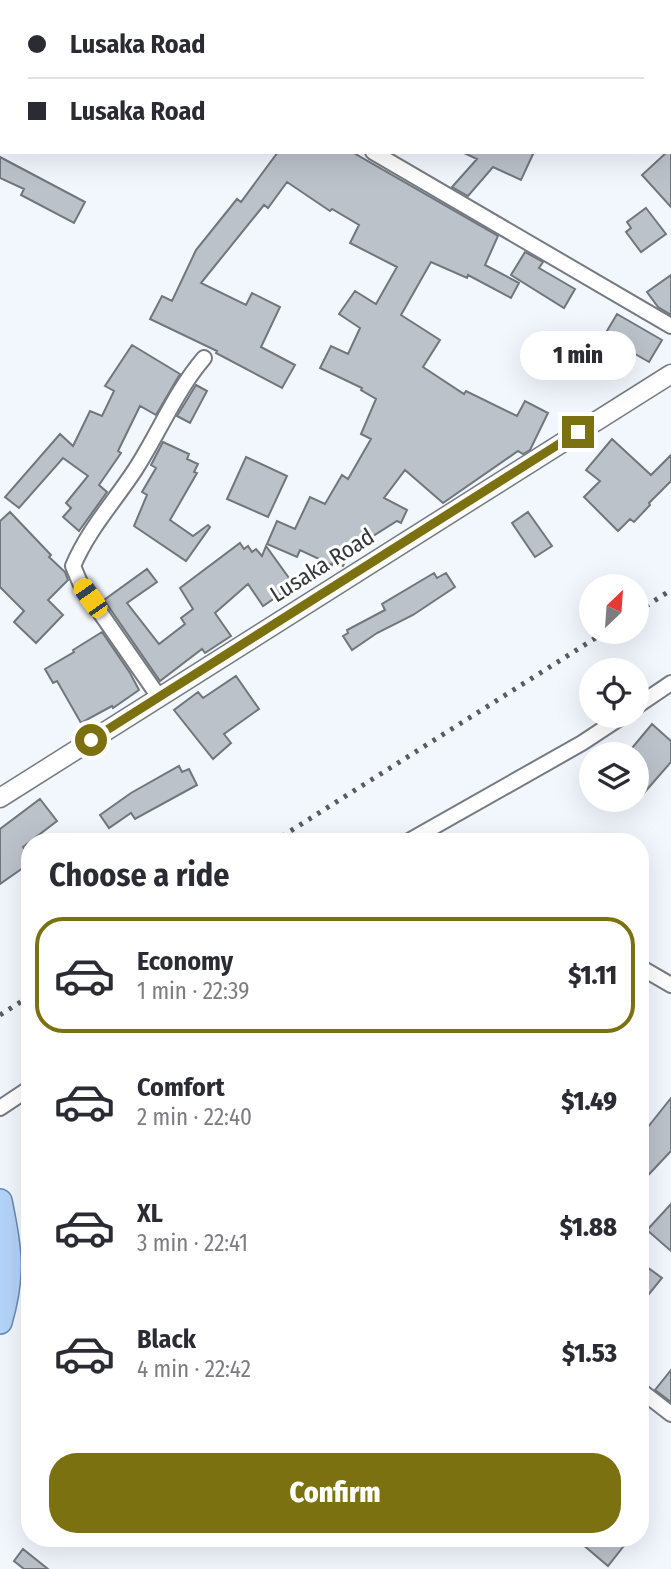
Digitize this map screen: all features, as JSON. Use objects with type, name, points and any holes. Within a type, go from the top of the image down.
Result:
[{"type":"main road","points":[[0,1201],[9,1243],[10,1280],[0,1322]]},
{"type":"street","points":[[376,154],[671,326]]},
{"type":"street","points":[[159,697],[81,584],[73,566],[83,542],[135,469],[187,377],[204,358]]},
{"type":"street","name":"Lusaka Road","points":[[0,798],[671,373]]},
{"type":"street","points":[[649,698],[671,683]]},
{"type":"street","points":[[428,833],[605,728]]},
{"type":"street","points":[[649,972],[671,985]]},
{"type":"street","points":[[0,1108],[21,1094]]},
{"type":"street","points":[[649,1397],[671,1414]]},
{"type":"building","points":[[277,154],[355,154],[498,236],[485,265],[519,283],[511,298],[468,275],[467,278],[431,262],[401,315],[440,340],[423,367],[464,394],[466,391],[517,416],[525,401],[548,413],[530,450],[523,454],[518,451],[443,503],[405,470],[384,498],[407,510],[401,523],[397,521],[351,550],[343,566],[333,561],[332,565],[300,550],[297,557],[267,544],[277,521],[295,529],[310,497],[325,504],[342,475],[348,479],[371,439],[361,434],[376,399],[361,390],[362,388],[320,368],[331,346],[348,354],[360,328],[339,314],[355,291],[376,304],[397,267],[350,243],[359,225],[332,209],[330,211],[287,182],[268,208],[264,205],[201,283],[246,305],[252,293],[280,307],[261,347],[295,365],[282,388],[216,353],[217,351],[150,319],[162,296],[172,301],[196,250],[237,199],[241,202]]},
{"type":"building","points":[[466,154],[533,154],[521,180],[493,167],[468,196],[452,187],[477,159]]},
{"type":"building","points":[[665,154],[671,154],[671,207],[642,175]]},
{"type":"building","points":[[0,157],[85,202],[74,223],[21,195],[24,189],[0,178]]},
{"type":"building","points":[[646,208],[666,234],[641,252],[626,232],[631,228],[627,222]]},
{"type":"building","points":[[525,252],[543,262],[539,268],[575,289],[564,308],[511,275]]},
{"type":"building","points":[[671,275],[671,315],[658,307],[647,292]]},
{"type":"building","points":[[617,314],[662,340],[649,362],[604,336]]},
{"type":"building","points":[[132,345],[180,374],[156,415],[140,406],[118,451],[121,453],[99,485],[107,492],[79,531],[63,517],[71,508],[66,503],[88,476],[63,458],[19,508],[5,497],[60,434],[73,446],[90,411],[102,416],[114,391],[105,386]]},
{"type":"building","points":[[196,385],[207,391],[190,423],[177,416]]},
{"type":"building","points":[[612,439],[651,475],[671,455],[671,481],[634,522],[630,519],[618,531],[584,497],[600,481],[586,470]]},
{"type":"building","points":[[163,442],[189,454],[187,459],[198,464],[194,472],[197,473],[170,520],[193,536],[208,525],[210,527],[186,561],[134,526],[147,495],[142,492],[156,468],[151,465]]},
{"type":"building","points":[[246,457],[287,476],[268,517],[227,499]]},
{"type":"building","points":[[10,512],[51,555],[49,557],[65,572],[68,580],[48,600],[63,615],[36,643],[14,622],[24,611],[0,587],[0,521]]},
{"type":"building","points":[[528,512],[552,546],[535,557],[512,523]]},
{"type":"building","points":[[240,543],[244,549],[248,546],[252,552],[256,549],[262,556],[266,546],[294,585],[263,606],[248,584],[215,613],[231,636],[205,653],[202,649],[160,681],[104,600],[147,569],[157,582],[127,603],[159,644],[185,624],[181,618],[193,609],[180,588]]},
{"type":"building","points":[[434,573],[437,578],[446,573],[455,587],[352,650],[343,636],[348,633],[347,630],[385,610],[382,604]]},
{"type":"building","points":[[102,632],[139,690],[113,708],[112,706],[81,723],[57,681],[53,683],[45,669]]},
{"type":"building","points":[[236,676],[259,709],[224,734],[231,743],[213,759],[174,710],[198,692],[203,698]]},
{"type":"building","points":[[652,724],[671,741],[671,762],[649,787],[649,742],[637,742]]},
{"type":"building","points":[[179,766],[182,772],[189,769],[197,785],[135,819],[131,813],[109,828],[100,815],[131,793]]},
{"type":"building","points":[[40,799],[57,821],[41,833],[21,833],[21,869],[0,884],[0,829]]},
{"type":"building","points":[[671,1098],[671,1151],[649,1174],[649,1126]]},
{"type":"building","points":[[671,1204],[671,1251],[649,1232],[649,1228]]},
{"type":"building","points":[[649,1268],[662,1278],[649,1294]]},
{"type":"building","points":[[671,1370],[671,1402],[655,1390]]},
{"type":"building","points":[[586,1547],[623,1547],[608,1566]]},
{"type":"building","points":[[23,1549],[48,1569],[24,1569],[14,1561]]},
{"type":"railway","points":[[649,604],[671,590]]},
{"type":"railway","points":[[287,833],[586,644]]},
{"type":"railway","points":[[0,1015],[21,1002]]},
{"type":"route","points":[[91,740],[578,432]]}]
